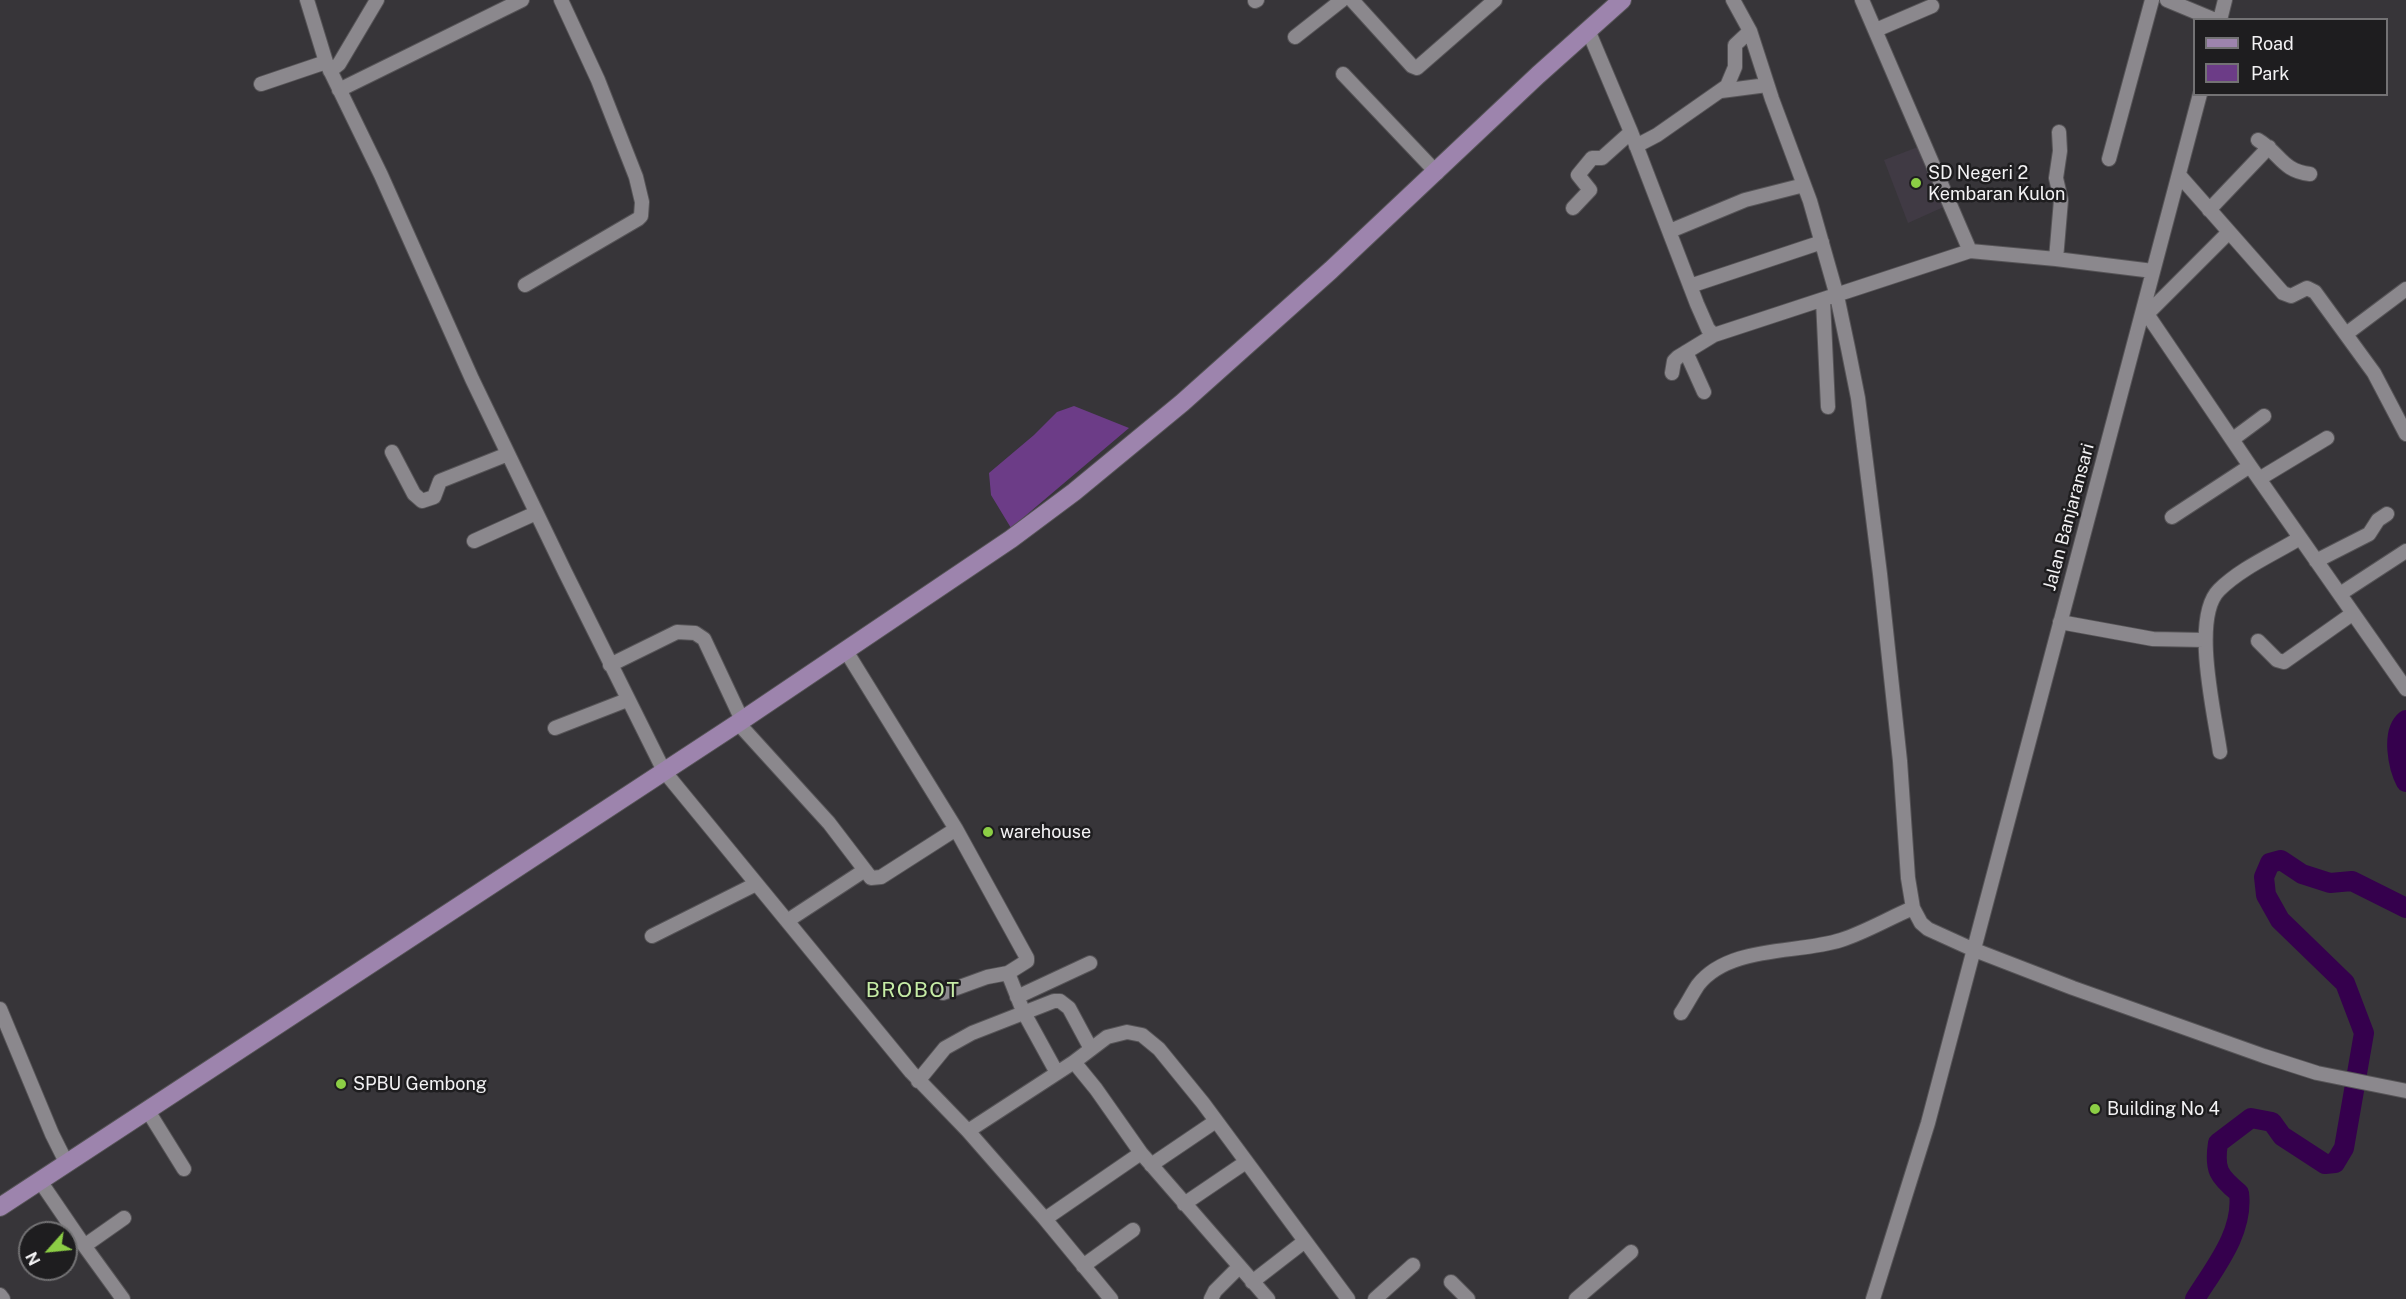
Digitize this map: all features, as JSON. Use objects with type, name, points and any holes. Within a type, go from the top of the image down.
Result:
[{"type":"main road","points":[[0,1207],[952,581],[1074,492],[1182,403],[1437,173],[1615,2]]},
{"type":"street","points":[[307,0],[328,66],[339,90],[381,175],[536,513],[664,771],[918,1081],[968,1131],[1046,1219],[1111,1299]]},
{"type":"street","points":[[261,84],[339,64],[377,0]]},
{"type":"street","points":[[339,90],[522,0]]},
{"type":"street","points":[[525,285],[638,219],[642,211],[636,177],[598,80],[561,0]]},
{"type":"street","points":[[1295,37],[1342,0]]},
{"type":"street","points":[[1352,0],[1412,66],[1417,68],[1495,0]]},
{"type":"street","points":[[1733,0],[1750,31],[1822,242],[1837,296],[1858,398],[1900,761],[1908,878],[1913,908],[1921,923],[1928,929],[1972,949],[2073,988],[2264,1056],[2317,1073],[2406,1091]]},
{"type":"street","points":[[1862,0],[1970,251]]},
{"type":"street","points":[[2109,159],[2152,0]]},
{"type":"street","points":[[2167,0],[2210,18]]},
{"type":"street","points":[[2220,18],[2225,0]]},
{"type":"street","points":[[1875,30],[1932,6]]},
{"type":"street","points":[[1588,30],[1631,132],[1690,286],[1708,329],[1714,335]]},
{"type":"street","points":[[1636,146],[1721,91],[1731,79],[1735,67],[1735,45],[1750,31]]},
{"type":"street","points":[[1343,74],[1437,173]]},
{"type":"street","points":[[1721,91],[1767,85]]},
{"type":"street","name":"Jalan Banjaransari","points":[[1873,1299],[1916,1164],[2145,312],[2153,271],[2199,96]]},
{"type":"street","points":[[1573,208],[1590,190],[1578,175],[1592,158],[1602,158],[1631,132]]},
{"type":"street","points":[[2056,259],[2061,200],[2056,178],[2060,132]]},
{"type":"street","points":[[2209,210],[2264,143],[2292,171],[2310,174]]},
{"type":"street","points":[[2179,175],[2283,293],[2290,296],[2307,288],[2312,290],[2374,373],[2406,434]]},
{"type":"street","points":[[1670,231],[1745,200],[1804,185]]},
{"type":"street","points":[[2229,232],[2145,312],[2352,614],[2406,688]]},
{"type":"street","points":[[1690,286],[1822,242]]},
{"type":"street","points":[[1672,373],[1674,361],[1714,335],[1970,251],[2153,271]]},
{"type":"street","points":[[2346,334],[2406,289]]},
{"type":"street","points":[[1823,300],[1828,407]]},
{"type":"street","points":[[1686,352],[1704,392]]},
{"type":"street","points":[[2233,439],[2264,416]]},
{"type":"street","points":[[2259,479],[2327,438]]},
{"type":"street","points":[[392,452],[414,494],[422,501],[434,497],[440,482],[508,454]]},
{"type":"street","points":[[2172,517],[2250,466]]},
{"type":"street","points":[[474,541],[536,513]]},
{"type":"street","points":[[2316,561],[2369,534],[2378,520],[2387,514]]},
{"type":"street","points":[[2220,752],[2205,640],[2208,610],[2218,591],[2300,538]]},
{"type":"street","points":[[2340,594],[2406,551]]},
{"type":"street","points":[[2258,641],[2277,660],[2284,662],[2352,614]]},
{"type":"street","points":[[2060,622],[2153,639],[2205,640]]},
{"type":"street","points":[[610,665],[677,632],[695,633],[704,639],[740,721],[829,823],[871,878],[881,877],[956,829]]},
{"type":"street","points":[[846,651],[956,829],[1028,958],[1027,962],[1008,973],[987,977],[943,993]]},
{"type":"street","points":[[555,728],[627,700]]},
{"type":"street","points":[[787,921],[865,870]]},
{"type":"street","points":[[652,936],[756,884]]},
{"type":"street","points":[[1681,1013],[1699,984],[1725,965],[1753,955],[1809,948],[1843,940],[1913,908]]},
{"type":"street","points":[[1017,997],[1089,963]]},
{"type":"street","points":[[1008,973],[1023,1011],[1057,1073]]},
{"type":"street","points":[[918,1081],[945,1048],[972,1032],[1054,1001],[1065,1003],[1091,1049]]},
{"type":"street","points":[[0,1009],[52,1134],[67,1164]]},
{"type":"street","points":[[968,1131],[1074,1062],[1107,1037],[1127,1032],[1142,1035],[1159,1048],[1216,1121],[1348,1299]]},
{"type":"street","points":[[1074,1062],[1141,1153],[1268,1299]]},
{"type":"street","points":[[147,1111],[184,1169]]},
{"type":"street","points":[[1151,1164],[1216,1121]]},
{"type":"street","points":[[1046,1219],[1141,1153]]},
{"type":"street","points":[[1184,1204],[1246,1162]]},
{"type":"street","points":[[40,1181],[123,1299]]},
{"type":"street","points":[[83,1244],[87,1244],[124,1218]]},
{"type":"street","points":[[1083,1266],[1133,1230]]},
{"type":"street","points":[[1252,1282],[1305,1241]]},
{"type":"street","points":[[1576,1299],[1631,1252]]},
{"type":"street","points":[[1375,1299],[1413,1265]]},
{"type":"street","points":[[1211,1299],[1215,1291],[1239,1267]]},
{"type":"street","points":[[1451,1282],[1468,1299]]},
{"type":"street","points":[[0,1295],[3,1299]]},
{"type":"shaded area","name":"SD Negeri 2 Kembaran Kulon","points":[[1923,145],[1948,205],[1908,223],[1884,160]]},
{"type":"green space","points":[[1074,406],[1129,428],[1011,528],[991,495],[989,473],[1057,412]]},
{"type":"waterway","points":[[2406,720],[2401,725],[2397,741],[2397,750],[2406,782]]},
{"type":"waterway","points":[[2195,1299],[2219,1262],[2237,1222],[2239,1193],[2226,1182],[2219,1171],[2217,1166],[2218,1143],[2251,1118],[2272,1122],[2282,1136],[2325,1164],[2335,1163],[2344,1148],[2364,1033],[2345,983],[2280,920],[2266,895],[2264,877],[2270,863],[2281,860],[2302,874],[2330,883],[2352,881],[2406,908]]},
{"type":"place","name":"SD Negeri 2 Kembaran Kulon","points":[[1916,183]]},
{"type":"place","name":"warehouse","points":[[988,832]]},
{"type":"place","name":"SPBU Gembong","points":[[341,1084]]},
{"type":"place","name":"Building No 4","points":[[2095,1109]]},
{"type":"district","name":"BROBOT","points":[[913,991]]}]
